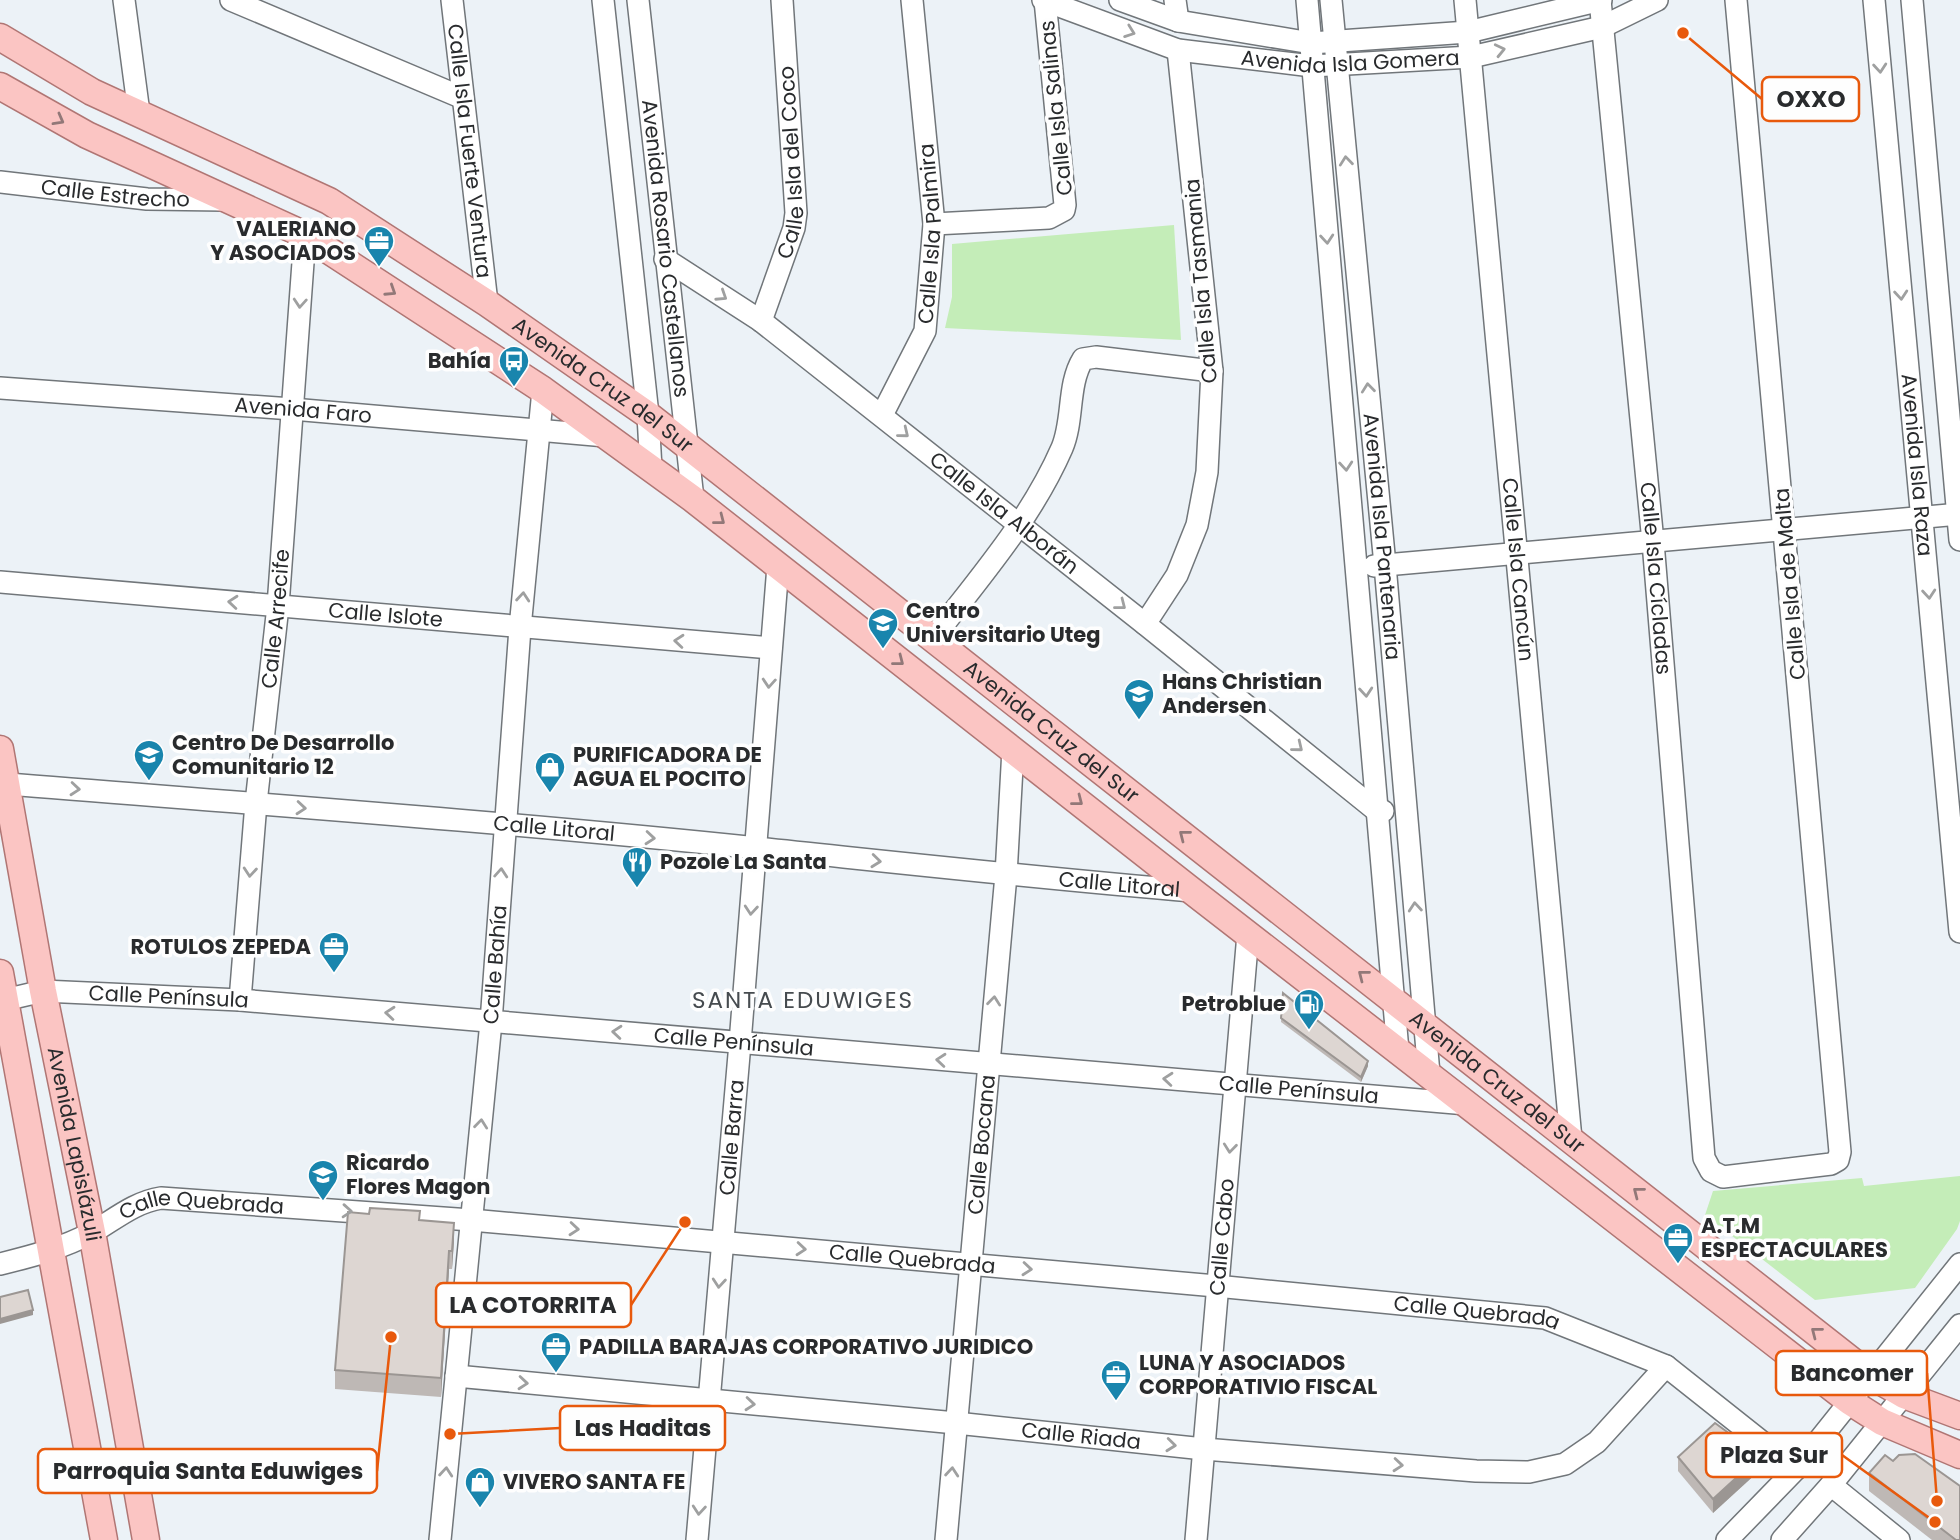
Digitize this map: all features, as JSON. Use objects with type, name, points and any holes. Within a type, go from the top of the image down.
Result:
[{"type":"main road","name":"Avenida Cruz del Sur","points":[[0,37],[92,92],[329,201],[487,303],[648,415],[1870,1375],[1904,1395],[1960,1416]]},
{"type":"main road","name":"Avenida Cruz del Sur","points":[[0,86],[87,135],[305,235],[543,390],[693,499],[1849,1401],[1882,1422],[1960,1455]]},
{"type":"main road","name":"Avenida Lapislázuli","points":[[0,749],[3,784],[92,1232],[146,1540]]},
{"type":"main road","name":"Avenida Lapislázuli","points":[[0,973],[2,1000],[52,1251],[104,1540]]},
{"type":"street","points":[[124,0],[139,113]]},
{"type":"street","points":[[231,0],[463,98]]},
{"type":"street","name":"Calle Isla Fuerte Ventura","points":[[452,0],[487,303]]},
{"type":"street","name":"Avenida Rosario Castellanos","points":[[603,0],[648,415],[651,469]]},
{"type":"street","name":"Avenida Rosario Castellanos","points":[[638,0],[693,499]]},
{"type":"street","name":"Calle Isla del Coco","points":[[761,321],[794,228],[796,213],[782,0]]},
{"type":"street","name":"Calle Isla Palmira","points":[[882,415],[925,331],[934,224],[912,0]]},
{"type":"street","name":"Calle Isla Salinas","points":[[934,224],[1049,218],[1060,214],[1066,205],[1044,0]]},
{"type":"street","name":"Avenida Isla Gomera","points":[[1044,0],[1178,50],[1312,66],[1471,57],[1602,27],[1657,0]]},
{"type":"street","points":[[1103,22],[1108,0]]},
{"type":"street","name":"Avenida Isla Gomera","points":[[1120,0],[1311,43],[1468,32],[1600,0]]},
{"type":"street","name":"Avenida Isla Pantenaria","points":[[1307,0],[1398,1051]]},
{"type":"street","name":"Avenida Isla Pantenaria","points":[[1331,0],[1385,565],[1429,1074]]},
{"type":"street","name":"Calle Isla Cancún","points":[[1465,0],[1571,1139]]},
{"type":"street","name":"Calle Isla Cícladas","points":[[1600,0],[1653,542],[1704,1158]]},
{"type":"street","name":"Calle Isla de Malta","points":[[1704,1158],[1711,1171],[1723,1177],[1831,1164],[1838,1160],[1840,1152],[1736,0]]},
{"type":"street","name":"Avenida Isla Raza","points":[[1874,0],[1960,932]]},
{"type":"street","name":"Avenida Isla Raza","points":[[1912,0],[1960,540]]},
{"type":"street","name":"Calle Isla Tasmania","points":[[1145,624],[1177,575],[1197,525],[1207,472],[1212,372],[1178,50]]},
{"type":"street","name":"Calle Estrecho","points":[[0,181],[147,199],[229,200]]},
{"type":"street","name":"Calle Arrecife","points":[[240,1000],[256,803],[278,606],[305,235]]},
{"type":"street","name":"Calle Isla Alborán","points":[[665,259],[761,321],[1377,811]]},
{"type":"street","points":[[933,638],[1020,526],[1044,487],[1064,444],[1077,372],[1083,359],[1096,357],[1212,372]]},
{"type":"street","name":"Avenida Faro","points":[[0,388],[292,409],[606,436]]},
{"type":"street","name":"Calle Bahía","points":[[440,1540],[491,1022],[520,628],[543,390]]},
{"type":"street","points":[[1355,569],[1959,514]]},
{"type":"street","name":"Calle Barra","points":[[697,1540],[778,566]]},
{"type":"street","name":"Calle Islote","points":[[0,582],[771,648]]},
{"type":"street","name":"Calle Bocana","points":[[946,1540],[1006,875],[1013,750]]},
{"type":"street","name":"Calle Litoral","points":[[3,784],[256,803],[1192,891]]},
{"type":"street","points":[[1377,811],[1407,810]]},
{"type":"street","name":"Calle Cabo","points":[[1196,1540],[1248,934]]},
{"type":"street","name":"Calle Península","points":[[2,1000],[43,990],[240,1000],[1467,1104]]},
{"type":"street","name":"Calle Quebrada","points":[[0,1264],[52,1251],[92,1232],[138,1204],[161,1198],[471,1220],[1545,1318],[1666,1366],[1796,1469]]},
{"type":"street","points":[[1727,1540],[1796,1469],[1960,1264]]},
{"type":"street","points":[[1782,1540],[1832,1485],[1960,1325]]},
{"type":"street","name":"Calle Riada","points":[[456,1376],[1204,1448],[1476,1471],[1529,1472],[1565,1464],[1597,1442],[1666,1366]]},
{"type":"street","points":[[1832,1485],[1889,1536]]},
{"type":"green space","points":[[1174,225],[1181,340],[945,328],[952,297],[952,244]]},
{"type":"green space","points":[[1960,1176],[1960,1221],[1957,1229],[1915,1288],[1815,1300],[1705,1215],[1713,1191],[1862,1178],[1864,1186]]},
{"type":"building","name":"Petroblue","points":[[1283,993],[1368,1061],[1361,1077],[1281,1018]]},
{"type":"building","points":[[370,1208],[420,1211],[419,1220],[454,1223],[452,1251],[449,1251],[441,1378],[335,1370],[348,1212],[369,1214]]},
{"type":"building","points":[[28,1290],[33,1310],[0,1319],[0,1297]]},
{"type":"building","points":[[1715,1423],[1760,1456],[1713,1499],[1678,1457]]},
{"type":"building","points":[[1915,1454],[1960,1486],[1960,1540],[1956,1540],[1869,1473],[1885,1455],[1893,1461],[1899,1455]]},
{"type":"place","name":"OXXO","points":[[1683,33]]},
{"type":"place","name":"VALERIANO Y ASOCIADOS","points":[[379,268]]},
{"type":"place","name":"Bahía","points":[[514,388]]},
{"type":"place","name":"Centro Universitario Uteg","points":[[883,650]]},
{"type":"place","name":"Hans Christian Andersen","points":[[1139,721]]},
{"type":"place","name":"Centro De Desarrollo Comunitario 12","points":[[149,782]]},
{"type":"place","name":"PURIFICADORA DE AGUA EL POCITO","points":[[550,794]]},
{"type":"place","name":"Pozole La Santa","points":[[637,889]]},
{"type":"place","name":"ROTULOS ZEPEDA","points":[[334,974]]},
{"type":"place","name":"Petroblue","points":[[1309,1031]]},
{"type":"place","name":"Ricardo Flores Magon","points":[[323,1202]]},
{"type":"place","name":"LA COTORRITA","points":[[685,1222]]},
{"type":"place","name":"A.T.M ESPECTACULARES","points":[[1678,1265]]},
{"type":"place","name":"Parroquia Santa Eduwiges","points":[[391,1337]]},
{"type":"place","name":"PADILLA BARAJAS CORPORATIVO JURIDICO","points":[[556,1374]]},
{"type":"place","name":"LUNA Y ASOCIADOS CORPORATIVIO FISCAL","points":[[1116,1402]]},
{"type":"place","name":"Las Haditas","points":[[450,1434]]},
{"type":"place","name":"Bancomer","points":[[1937,1501]]},
{"type":"place","name":"VIVERO SANTA FE","points":[[480,1509]]},
{"type":"place","name":"Plaza Sur","points":[[1935,1522]]},
{"type":"district","name":"SANTA EDUWIGES","points":[[803,1000]]}]
